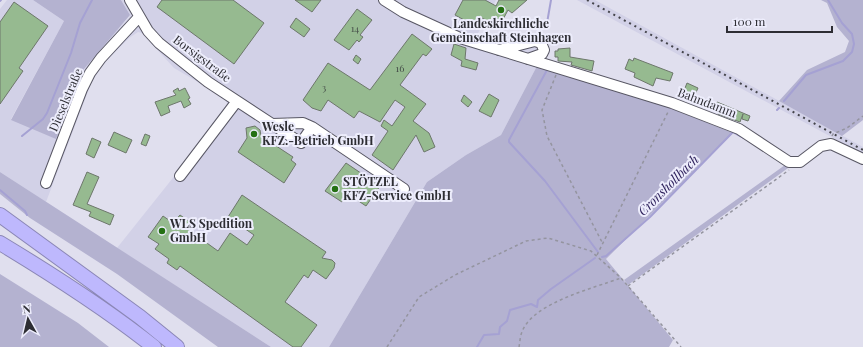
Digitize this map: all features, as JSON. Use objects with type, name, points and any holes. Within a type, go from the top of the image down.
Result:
[{"type":"highway","points":[[0,216],[64,264],[140,317],[177,347]]},
{"type":"highway","points":[[0,227],[64,264]]},
{"type":"highway","points":[[0,243],[57,277],[129,327],[154,347]]},
{"type":"street","name":"Borsigstraße","points":[[130,0],[148,31],[174,56],[237,101],[301,143],[312,127]]},
{"type":"street","name":"Bahndamm","points":[[384,0],[403,12],[460,38],[672,103],[739,129],[790,162],[795,163]]},
{"type":"street","name":"Dieselstraße","points":[[46,183],[82,89],[90,73],[101,58],[139,17]]},
{"type":"street","points":[[499,50],[535,41],[541,43],[544,50],[542,54],[528,59]]},
{"type":"street","points":[[180,176],[237,101]]},
{"type":"street","points":[[272,124],[303,123],[312,127],[404,189]]},
{"type":"street","points":[[795,163],[800,162],[821,146],[831,144],[863,159]]},
{"type":"path","points":[[559,69],[542,110],[547,136],[603,244]]},
{"type":"path","points":[[597,255],[672,103]]},
{"type":"path","points":[[831,144],[833,134],[847,128],[863,116]]},
{"type":"path","points":[[628,286],[794,166],[795,163]]},
{"type":"path","points":[[387,347],[419,297],[455,275],[526,241],[548,238],[591,251],[597,255],[621,278],[681,347]]},
{"type":"path","points":[[519,347],[522,331],[532,318],[548,306],[621,278]]},
{"type":"shaded area","points":[[7,0],[33,0],[64,21],[11,119],[55,138],[84,69],[109,38],[129,18],[130,15],[121,0],[496,0],[477,35],[496,44],[537,35],[546,42],[548,52],[546,57],[537,66],[501,135],[466,155],[427,182],[329,347],[271,347],[117,248],[176,174],[227,104],[225,98],[174,68],[142,33],[138,32],[129,38],[105,62],[92,81],[46,202],[0,172],[0,9]]},
{"type":"shaded area","points":[[33,0],[121,0],[130,15],[84,69],[68,105],[56,139],[11,120],[64,21]]},
{"type":"shaded area","points":[[577,0],[595,0],[863,147],[863,154]]},
{"type":"shaded area","points":[[821,0],[863,0],[863,120],[842,136],[779,101],[807,70],[845,52],[849,41],[837,27],[827,3]]},
{"type":"shaded area","points":[[537,66],[645,98],[733,133],[606,259],[673,340],[669,347],[329,347],[427,182],[466,155],[501,135]]},
{"type":"shaded area","points":[[785,165],[788,168],[628,285],[624,280]]},
{"type":"shaded area","points":[[0,172],[271,347],[218,347],[117,274],[30,218],[0,194]]},
{"type":"shaded area","points":[[0,274],[78,323],[109,347],[0,347]]},
{"type":"building","points":[[162,0],[233,0],[264,23],[234,64],[157,7]]},
{"type":"building","points":[[295,0],[321,0],[312,12]]},
{"type":"building","points":[[463,0],[485,0],[496,6],[499,0],[527,0],[512,13],[508,10],[499,27],[482,18],[477,27],[455,15]]},
{"type":"building","points":[[14,2],[48,26],[19,68],[23,71],[0,104],[0,22]]},
{"type":"building","points":[[357,9],[372,20],[360,35],[363,37],[359,42],[357,40],[349,50],[334,40]]},
{"type":"building","points":[[296,18],[310,29],[304,37],[290,27]]},
{"type":"building","points":[[412,34],[432,49],[426,56],[423,54],[400,85],[426,104],[413,121],[429,133],[435,147],[424,152],[416,135],[393,170],[372,155],[388,131],[381,126],[384,120],[392,126],[405,107],[395,100],[380,122],[359,111],[354,118],[328,100],[321,111],[312,108],[303,100],[328,63],[370,90]]},
{"type":"building","points":[[454,44],[466,48],[465,59],[478,63],[476,70],[461,66],[462,61],[451,55]]},
{"type":"building","points":[[570,48],[570,57],[594,61],[592,71],[571,65],[572,62],[558,61],[558,57],[555,57],[555,51],[558,51],[558,49]]},
{"type":"building","points":[[356,55],[361,59],[358,64],[353,60]]},
{"type":"building","points":[[634,58],[673,73],[670,81],[656,78],[653,86],[634,77],[635,73],[625,69],[629,59],[633,61]]},
{"type":"building","points":[[687,83],[698,88],[694,97],[683,93]]},
{"type":"building","points":[[178,88],[179,91],[185,88],[191,104],[184,108],[181,101],[168,106],[170,112],[161,116],[155,102],[176,95],[173,91]]},
{"type":"building","points":[[489,94],[499,100],[491,117],[479,111]]},
{"type":"building","points":[[464,95],[472,102],[468,107],[461,101]]},
{"type":"building","points":[[717,102],[750,116],[748,121],[742,119],[743,114],[740,122],[718,114],[719,110],[714,108]]},
{"type":"building","points":[[255,126],[260,130],[261,136],[293,157],[291,160],[296,164],[284,183],[238,152],[247,138],[246,128]]},
{"type":"building","points":[[114,132],[132,140],[126,153],[108,145]]},
{"type":"building","points":[[145,134],[150,136],[146,146],[141,144]]},
{"type":"building","points":[[92,138],[101,142],[94,158],[86,154]]},
{"type":"building","points":[[346,163],[380,186],[366,206],[348,194],[342,202],[325,191]]},
{"type":"building","points":[[87,172],[99,177],[87,204],[114,215],[110,225],[89,216],[91,212],[73,205]]},
{"type":"building","points":[[242,195],[326,252],[322,258],[332,260],[335,263],[334,268],[326,279],[313,270],[308,278],[304,275],[285,302],[317,325],[301,347],[293,347],[180,266],[177,270],[167,263],[169,259],[155,249],[159,244],[148,237],[163,216],[173,223],[180,215],[190,222],[186,228],[218,251],[230,233],[247,245],[254,235],[228,217]]},
{"type":"waterway","points":[[22,136],[43,119],[47,113],[71,53],[80,23],[92,0]]},
{"type":"waterway","points":[[547,23],[551,0]]},
{"type":"waterway","name":"Cronshollbach","points":[[784,101],[806,75],[843,61],[852,52],[854,44],[852,34],[842,23],[828,0]]},
{"type":"waterway","points":[[547,70],[509,142],[545,181],[598,252]]},
{"type":"waterway","name":"Cronshollbach","points":[[602,257],[606,256],[650,217],[733,132],[744,138]]},
{"type":"waterway","points":[[0,190],[25,211],[27,215]]},
{"type":"waterway","name":"Cronshollbach","points":[[477,347],[484,335],[499,334],[500,327],[507,321],[510,310],[531,304],[537,307],[538,300],[551,289],[595,258]]},
{"type":"railway","points":[[587,0],[863,150]]},
{"type":"place","name":"Landeskirchliche Gemeinschaft Steinhagen","points":[[501,10]]},
{"type":"place","name":"Wesle KFZ.-Betrieb GmbH","points":[[254,134]]},
{"type":"place","name":"STÖTZEL KFZ-Service GmbH","points":[[335,189]]},
{"type":"place","name":"WLS Spedition GmbH","points":[[162,231]]}]
